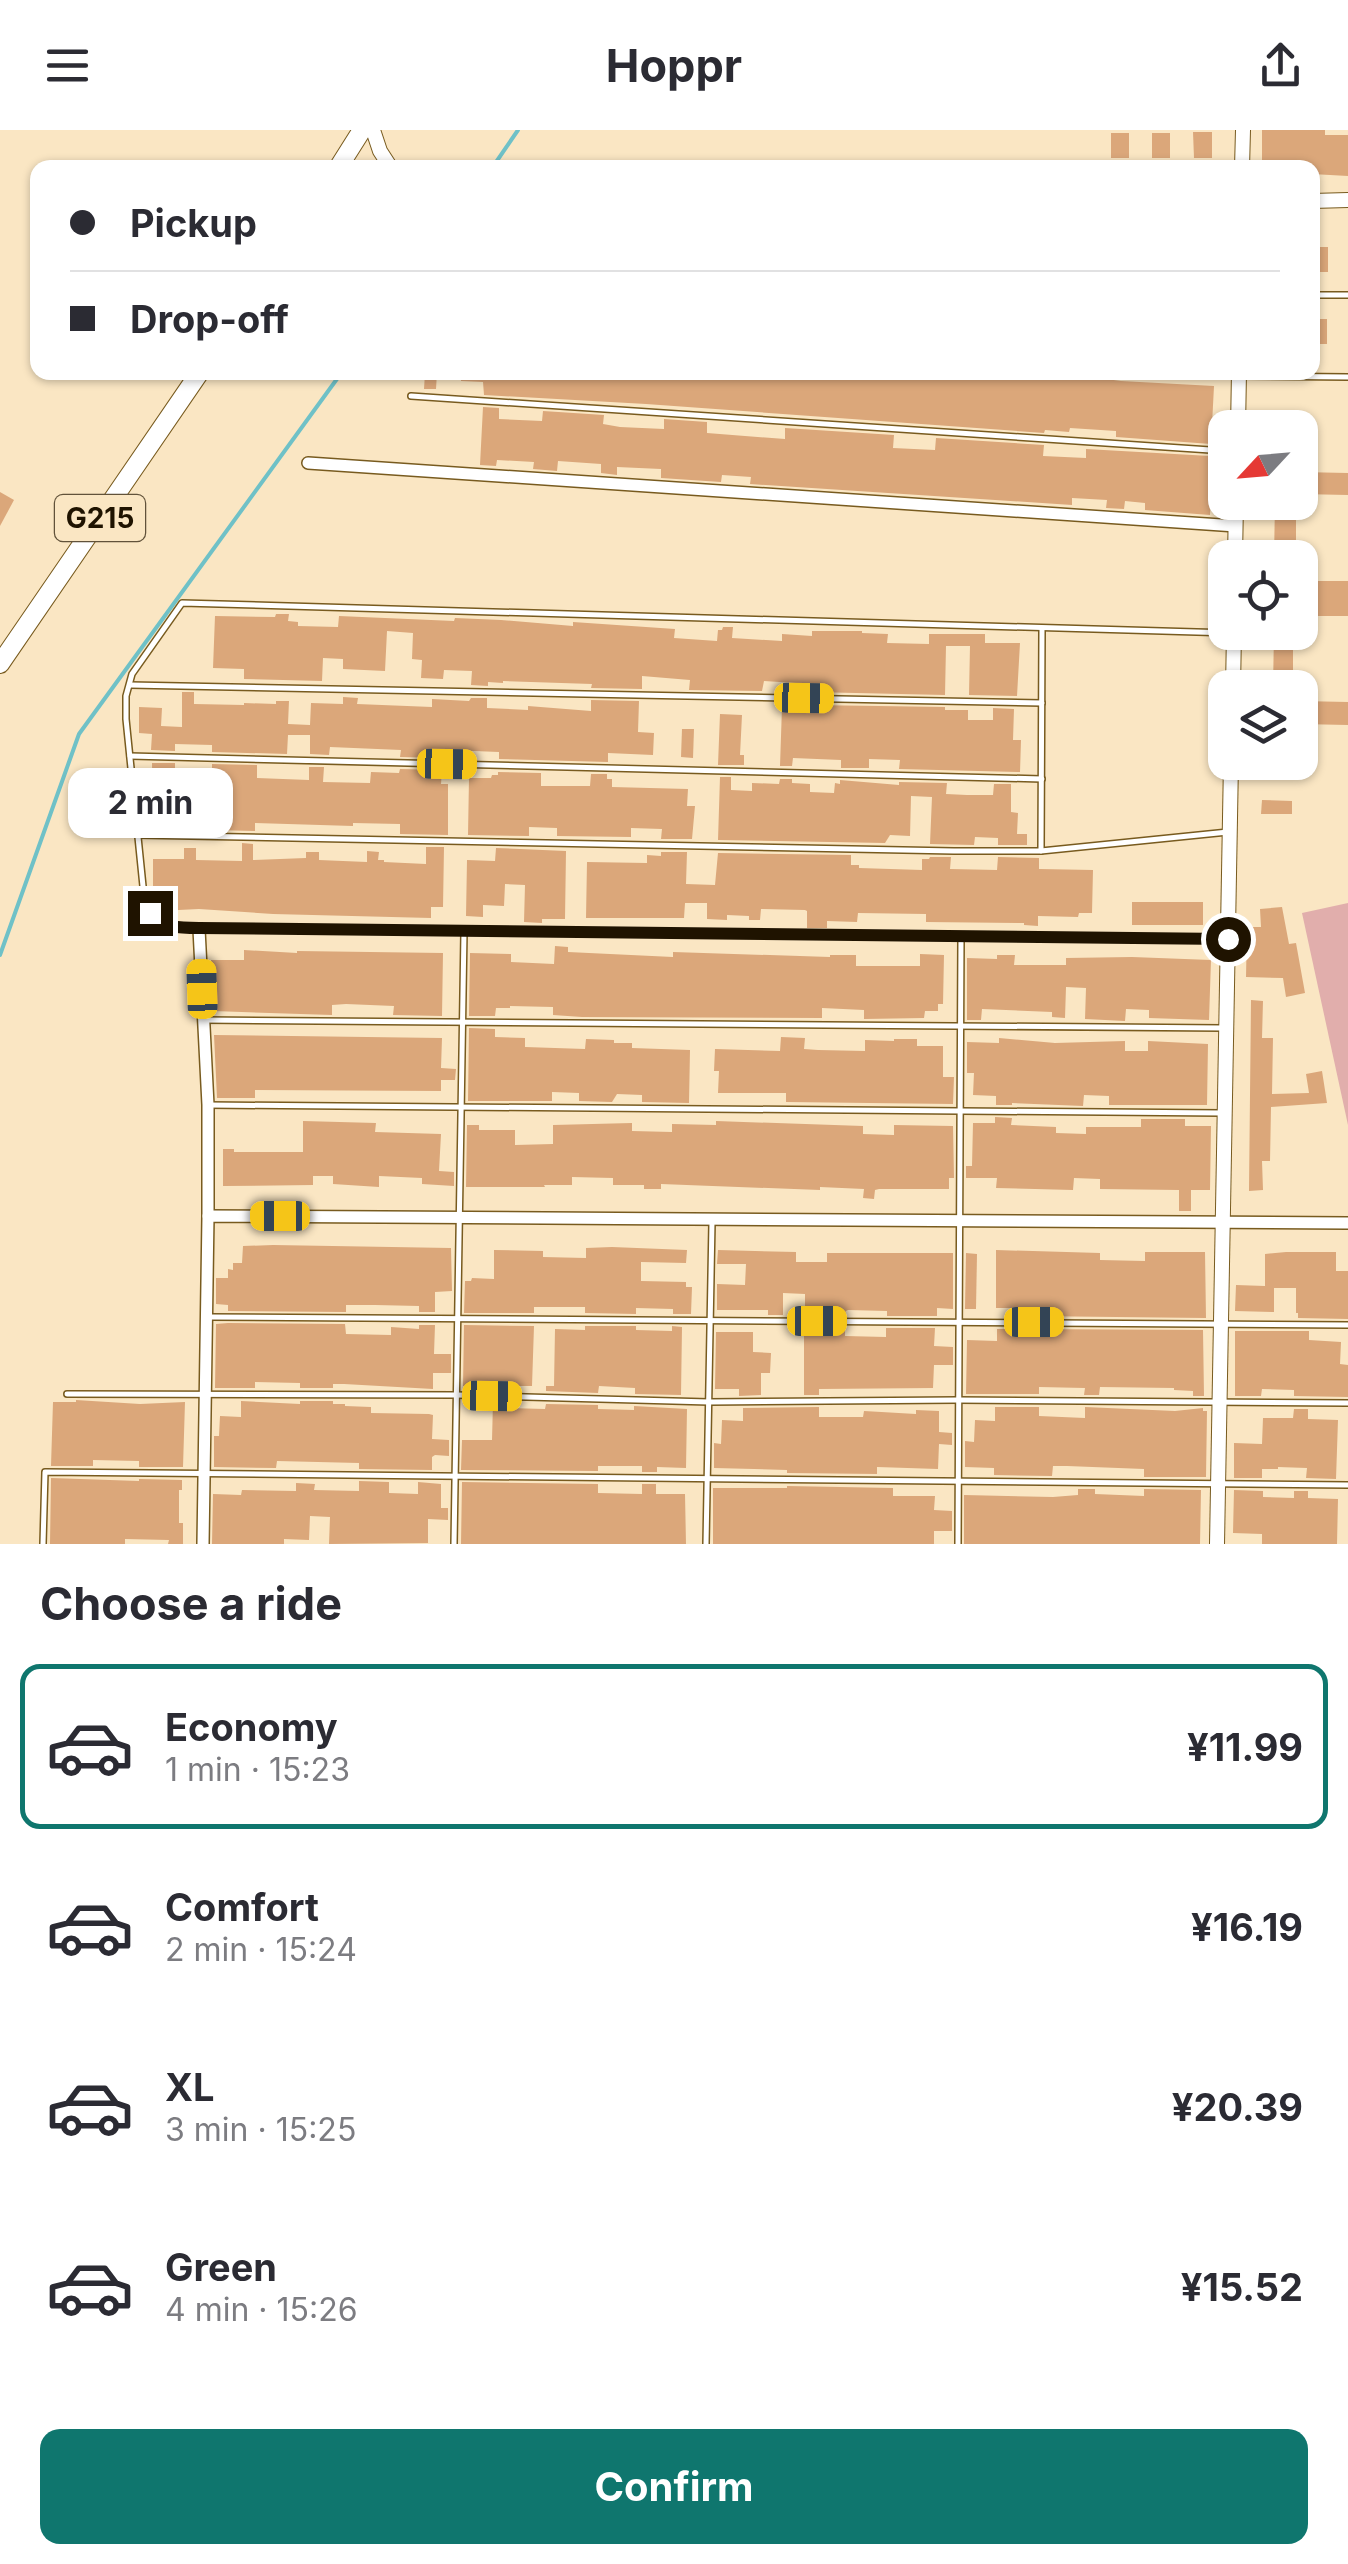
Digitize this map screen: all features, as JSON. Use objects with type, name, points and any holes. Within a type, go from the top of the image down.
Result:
[{"type":"highway","points":[[343,160],[362,130]]},
{"type":"highway","name":"G215","points":[[0,664],[195,380]]},
{"type":"street","points":[[373,130],[386,160]]},
{"type":"street","points":[[1242,160],[1243,130]]},
{"type":"street","points":[[1320,201],[1348,200]]},
{"type":"street","points":[[1238,410],[1239,380]]},
{"type":"street","points":[[308,463],[1236,526]]},
{"type":"street","points":[[1236,520],[1236,540]]},
{"type":"street","points":[[1216,1544],[1231,780]]},
{"type":"street","points":[[199,928],[208,1105],[204,1544]]},
{"type":"street","points":[[208,1216],[1348,1223]]},
{"type":"lane","points":[[1320,295],[1348,295]]},
{"type":"lane","points":[[1320,376],[1348,377]]},
{"type":"lane","points":[[411,396],[1208,450]]},
{"type":"lane","points":[[1208,632],[182,602],[132,674],[126,719],[144,896],[150,913],[170,927],[1228,939]]},
{"type":"lane","points":[[1042,627],[1042,851]]},
{"type":"lane","points":[[129,685],[1042,703]]},
{"type":"lane","points":[[130,756],[1042,779]]},
{"type":"lane","points":[[137,834],[1042,851],[1230,832]]},
{"type":"lane","points":[[454,1544],[464,932]]},
{"type":"lane","points":[[958,1544],[961,937]]},
{"type":"lane","points":[[203,1020],[1226,1028]]},
{"type":"lane","points":[[208,1105],[1224,1113]]},
{"type":"lane","points":[[706,1544],[712,1219]]},
{"type":"lane","points":[[206,1317],[1348,1325]]},
{"type":"lane","points":[[68,1394],[456,1395],[709,1402],[1348,1403]]},
{"type":"lane","points":[[43,1544],[45,1472],[1348,1485]]},
{"type":"shaded area","points":[[1348,903],[1348,1125],[1302,913]]},
{"type":"building","points":[[1262,130],[1325,130],[1325,135],[1348,135],[1348,176],[1320,174],[1320,160],[1262,160]]},
{"type":"building","points":[[1193,132],[1212,132],[1212,158],[1194,158]]},
{"type":"building","points":[[1111,133],[1129,133],[1129,158],[1111,158]]},
{"type":"building","points":[[1152,133],[1170,133],[1170,158],[1152,158]]},
{"type":"building","points":[[1320,247],[1328,247],[1328,272],[1320,272]]},
{"type":"building","points":[[1320,319],[1327,319],[1327,344],[1320,344]]},
{"type":"building","points":[[425,380],[437,380],[436,389],[424,389]]},
{"type":"building","points":[[461,380],[1114,380],[1214,386],[1213,410],[1208,410],[1208,444],[1116,437],[1116,431],[1070,428],[1069,432],[1044,433],[484,395],[483,382]]},
{"type":"building","points":[[483,407],[499,408],[499,419],[542,421],[543,411],[604,415],[603,424],[620,427],[664,429],[664,419],[707,422],[707,433],[785,439],[785,428],[894,435],[893,448],[935,450],[936,438],[1044,445],[1043,456],[1086,458],[1086,449],[1208,456],[1208,515],[1145,510],[1145,503],[1125,501],[1124,509],[1106,508],[1107,500],[1072,498],[1072,505],[750,484],[751,477],[722,475],[721,482],[661,478],[661,469],[617,467],[617,475],[601,473],[601,464],[558,461],[557,471],[533,469],[534,462],[497,460],[496,466],[480,465]]},
{"type":"building","points":[[1318,472],[1348,473],[1348,495],[1318,494]]},
{"type":"building","points":[[0,492],[14,500],[0,526]]},
{"type":"building","points":[[1275,520],[1296,520],[1296,540],[1274,540]]},
{"type":"building","points":[[1318,581],[1348,581],[1348,616],[1318,616]]},
{"type":"building","points":[[289,614],[288,621],[298,622],[298,626],[338,627],[339,616],[573,626],[573,622],[675,629],[674,638],[717,641],[718,630],[723,627],[733,627],[732,638],[782,641],[782,634],[812,636],[812,631],[862,631],[888,634],[887,643],[929,644],[929,634],[985,634],[985,643],[1020,643],[1017,696],[969,695],[970,646],[946,646],[945,695],[811,692],[811,684],[764,681],[762,691],[689,690],[690,680],[642,676],[642,689],[503,681],[488,682],[488,686],[471,685],[472,671],[444,670],[443,679],[421,678],[422,660],[412,659],[413,633],[387,631],[385,671],[343,669],[343,659],[323,658],[322,681],[244,679],[244,669],[213,668],[215,616]]},
{"type":"building","points":[[1274,650],[1293,650],[1293,670],[1273,670]]},
{"type":"building","points":[[182,692],[194,692],[194,704],[289,701],[288,724],[310,725],[311,703],[343,704],[343,697],[358,698],[357,704],[432,707],[432,699],[487,698],[487,708],[528,710],[528,706],[591,711],[591,700],[639,701],[638,732],[654,733],[653,755],[608,753],[608,762],[499,759],[499,752],[449,750],[448,758],[400,757],[401,750],[330,747],[329,755],[310,754],[310,735],[288,735],[287,754],[212,752],[212,745],[175,744],[175,751],[151,750],[152,734],[139,733],[139,707],[162,708],[161,726],[182,727]]},
{"type":"building","points":[[1318,701],[1348,702],[1348,725],[1318,724]]},
{"type":"building","points":[[782,707],[945,707],[968,710],[968,720],[993,720],[993,708],[1014,709],[1013,740],[1021,740],[1020,772],[899,769],[900,760],[869,759],[869,768],[841,768],[841,760],[793,758],[792,766],[780,766]]},
{"type":"building","points":[[720,714],[742,715],[740,755],[744,755],[744,765],[718,765]]},
{"type":"building","points":[[682,729],[694,729],[693,758],[681,757]]},
{"type":"building","points":[[152,763],[175,763],[175,769],[212,769],[212,764],[257,765],[257,778],[309,780],[309,767],[324,767],[323,782],[370,783],[371,772],[442,770],[441,784],[448,784],[448,835],[400,834],[400,824],[353,823],[255,823],[255,831],[212,830],[212,821],[179,821],[180,830],[153,829]]},
{"type":"building","points":[[498,772],[541,773],[541,786],[590,786],[591,774],[607,774],[612,787],[688,789],[687,806],[695,806],[692,839],[661,839],[662,829],[631,828],[631,837],[557,836],[557,828],[529,827],[529,836],[468,835],[469,778],[491,778]]},
{"type":"building","points":[[720,777],[731,777],[731,790],[752,791],[752,783],[779,784],[780,779],[792,779],[792,783],[810,784],[810,792],[834,793],[835,783],[840,784],[840,780],[899,785],[947,783],[946,794],[967,795],[993,795],[994,784],[1011,784],[1011,812],[1018,813],[1017,834],[1027,834],[1027,845],[998,845],[998,838],[975,837],[974,845],[930,844],[932,797],[911,796],[910,836],[890,835],[885,843],[718,840]]},
{"type":"building","points":[[1262,800],[1292,801],[1292,814],[1261,814]]},
{"type":"building","points":[[242,843],[253,844],[253,860],[306,858],[306,852],[319,852],[319,860],[367,862],[367,851],[379,852],[378,860],[384,862],[426,864],[426,847],[444,847],[443,907],[431,907],[431,918],[199,909],[158,911],[153,903],[153,859],[184,859],[184,848],[196,848],[196,860],[242,861]]},
{"type":"building","points":[[496,848],[566,851],[565,919],[524,922],[525,885],[505,884],[504,906],[483,905],[483,917],[466,916],[467,860],[495,861]]},
{"type":"building","points":[[661,852],[687,852],[686,884],[715,885],[718,853],[851,855],[851,865],[859,868],[922,870],[922,859],[930,857],[951,857],[950,869],[997,870],[998,857],[1039,858],[1039,869],[1093,870],[1092,913],[1079,913],[1078,917],[1038,916],[1038,926],[926,922],[926,914],[858,913],[857,922],[827,921],[827,928],[807,928],[805,910],[761,909],[760,920],[727,915],[727,920],[707,919],[707,903],[685,903],[684,918],[586,918],[587,862],[647,863],[647,855],[661,856]]},
{"type":"building","points":[[1132,902],[1203,902],[1203,925],[1132,925]]},
{"type":"building","points":[[1282,907],[1289,944],[1296,943],[1305,993],[1286,997],[1283,978],[1246,977],[1247,927],[1261,927],[1260,909]]},
{"type":"building","points":[[555,946],[568,947],[568,952],[673,957],[673,952],[856,955],[856,966],[920,966],[920,954],[944,955],[943,1004],[938,1004],[938,1011],[925,1011],[924,1018],[864,1019],[864,1010],[822,1008],[822,1018],[582,1017],[553,1015],[553,1007],[510,1006],[496,1008],[495,1016],[469,1016],[470,953],[511,954],[511,962],[554,964]]},
{"type":"building","points":[[244,950],[443,953],[442,1016],[393,1015],[394,1006],[346,1004],[332,1005],[332,1015],[213,1011],[211,960],[244,960]]},
{"type":"building","points":[[997,955],[1015,955],[1014,965],[1066,965],[1066,958],[1211,960],[1209,1020],[1149,1018],[1149,1010],[1126,1009],[1125,1021],[1085,1019],[1086,988],[1066,987],[1065,1018],[1052,1017],[1052,1012],[982,1009],[981,1020],[967,1020],[967,958],[997,959]]},
{"type":"building","points":[[1251,1000],[1263,1001],[1262,1038],[1273,1038],[1272,1094],[1309,1093],[1306,1074],[1322,1071],[1327,1103],[1271,1107],[1270,1161],[1262,1161],[1263,1190],[1249,1191]]},
{"type":"building","points":[[469,1028],[495,1029],[495,1037],[525,1038],[525,1047],[585,1049],[586,1039],[632,1043],[632,1048],[690,1050],[689,1103],[642,1102],[642,1095],[617,1094],[612,1102],[579,1101],[579,1093],[552,1092],[552,1101],[468,1101]]},
{"type":"building","points":[[214,1035],[442,1038],[441,1068],[456,1069],[455,1080],[441,1080],[441,1091],[255,1090],[255,1098],[217,1098]]},
{"type":"building","points":[[781,1037],[805,1038],[804,1049],[818,1050],[865,1051],[865,1040],[894,1039],[917,1039],[917,1046],[943,1046],[943,1077],[954,1077],[953,1104],[786,1102],[786,1093],[718,1093],[715,1049],[780,1051]]},
{"type":"building","points":[[999,1038],[1055,1043],[1125,1041],[1125,1051],[1148,1051],[1148,1041],[1208,1044],[1207,1105],[1109,1105],[1109,1096],[1084,1095],[1083,1106],[996,1105],[996,1096],[973,1095],[974,1073],[967,1073],[967,1042],[999,1043]]},
{"type":"building","points":[[995,1117],[1012,1118],[1011,1125],[1056,1127],[1056,1133],[1086,1134],[1086,1127],[1141,1127],[1141,1119],[1185,1119],[1185,1126],[1211,1126],[1210,1190],[1191,1190],[1191,1211],[1179,1211],[1179,1190],[1100,1189],[1100,1179],[1074,1178],[1073,1190],[996,1188],[997,1178],[966,1178],[966,1166],[972,1166],[973,1123],[995,1123]]},
{"type":"building","points":[[303,1121],[376,1123],[375,1132],[441,1134],[439,1171],[454,1172],[454,1186],[422,1184],[422,1178],[379,1176],[379,1187],[333,1184],[333,1176],[313,1176],[313,1185],[223,1186],[223,1149],[303,1152]]},
{"type":"building","points":[[716,1121],[863,1126],[863,1134],[894,1135],[894,1125],[953,1126],[954,1178],[949,1178],[949,1189],[879,1189],[875,1190],[874,1199],[863,1198],[864,1189],[661,1184],[661,1189],[644,1189],[644,1185],[613,1185],[613,1178],[572,1177],[572,1185],[545,1187],[466,1187],[467,1125],[479,1125],[479,1130],[515,1130],[515,1145],[553,1144],[553,1125],[632,1123],[632,1131],[672,1132],[672,1124],[716,1125]]},
{"type":"building","points":[[243,1246],[451,1248],[452,1291],[435,1292],[435,1312],[419,1312],[419,1306],[375,1305],[346,1305],[346,1312],[228,1311],[228,1305],[216,1304],[216,1278],[228,1278],[233,1263],[242,1263]]},
{"type":"building","points":[[586,1248],[687,1250],[686,1263],[641,1262],[641,1281],[686,1282],[686,1287],[692,1287],[691,1314],[673,1314],[673,1309],[636,1308],[636,1314],[585,1313],[585,1307],[534,1307],[534,1313],[464,1313],[465,1281],[494,1279],[494,1250],[543,1251],[543,1257],[586,1258]]},
{"type":"building","points":[[718,1250],[796,1252],[796,1262],[827,1262],[827,1253],[953,1253],[953,1309],[937,1308],[937,1316],[887,1316],[887,1311],[848,1310],[845,1315],[805,1315],[805,1294],[783,1293],[783,1315],[768,1315],[768,1310],[717,1310],[717,1284],[745,1285],[746,1264],[717,1264]]},
{"type":"building","points":[[996,1250],[1100,1253],[1100,1260],[1145,1261],[1145,1252],[1205,1252],[1206,1318],[1026,1316],[1026,1308],[996,1308]]},
{"type":"building","points":[[1336,1252],[1336,1271],[1348,1271],[1348,1319],[1298,1318],[1296,1288],[1274,1288],[1274,1312],[1235,1311],[1236,1285],[1265,1286],[1265,1254]]},
{"type":"building","points":[[966,1253],[977,1254],[976,1309],[965,1309]]},
{"type":"building","points":[[216,1324],[345,1324],[346,1334],[391,1335],[391,1327],[419,1329],[419,1325],[435,1325],[434,1354],[451,1354],[451,1373],[433,1373],[433,1389],[344,1384],[300,1388],[300,1383],[255,1382],[255,1388],[215,1388]]},
{"type":"building","points":[[464,1325],[534,1326],[532,1386],[507,1386],[507,1390],[463,1386]]},
{"type":"building","points":[[585,1326],[672,1331],[672,1326],[682,1327],[681,1395],[635,1394],[635,1388],[599,1386],[598,1393],[546,1391],[546,1386],[554,1386],[555,1329],[585,1330]]},
{"type":"building","points":[[804,1327],[845,1328],[845,1336],[886,1337],[886,1328],[935,1328],[934,1346],[953,1347],[953,1365],[934,1365],[933,1388],[819,1389],[819,1395],[804,1395]]},
{"type":"building","points":[[997,1329],[1203,1330],[1204,1396],[1174,1388],[1100,1387],[1099,1395],[1084,1395],[1085,1388],[1039,1387],[1039,1394],[966,1394],[967,1340],[997,1341]]},
{"type":"building","points":[[1235,1331],[1309,1331],[1309,1340],[1341,1342],[1340,1364],[1348,1365],[1348,1397],[1294,1396],[1294,1390],[1262,1389],[1261,1396],[1235,1396]]},
{"type":"building","points":[[716,1332],[753,1332],[753,1352],[771,1353],[770,1373],[761,1373],[761,1395],[739,1396],[739,1389],[715,1389]]},
{"type":"building","points":[[241,1401],[333,1401],[345,1406],[371,1407],[371,1413],[433,1415],[432,1439],[449,1440],[449,1456],[432,1457],[432,1470],[359,1469],[359,1463],[277,1461],[276,1468],[214,1467],[214,1436],[219,1436],[220,1416],[241,1417]]},
{"type":"building","points":[[53,1402],[185,1402],[183,1467],[139,1467],[139,1461],[93,1460],[93,1466],[51,1466]]},
{"type":"building","points":[[493,1402],[507,1403],[506,1408],[545,1409],[546,1404],[598,1405],[598,1409],[687,1409],[686,1468],[657,1467],[657,1472],[642,1472],[642,1466],[598,1466],[598,1471],[461,1470],[462,1440],[492,1440]]},
{"type":"building","points":[[819,1407],[819,1417],[863,1417],[864,1411],[939,1411],[939,1432],[952,1433],[952,1445],[939,1444],[938,1469],[877,1467],[877,1474],[714,1468],[714,1443],[721,1444],[722,1420],[743,1421],[743,1408]]},
{"type":"building","points":[[995,1407],[1039,1407],[1039,1416],[1085,1418],[1085,1407],[1175,1411],[1203,1408],[1207,1411],[1206,1477],[1144,1477],[1144,1469],[1067,1466],[1053,1466],[1052,1476],[994,1475],[994,1468],[965,1467],[965,1441],[974,1442],[975,1420],[995,1421]]},
{"type":"building","points":[[1294,1409],[1308,1409],[1308,1419],[1338,1420],[1336,1479],[1306,1478],[1307,1468],[1278,1467],[1262,1469],[1262,1478],[1234,1478],[1234,1443],[1262,1444],[1263,1418],[1293,1418]]},
{"type":"building","points":[[51,1478],[182,1480],[179,1523],[183,1523],[183,1544],[125,1539],[125,1544],[50,1544]]},
{"type":"building","points":[[359,1481],[389,1482],[389,1493],[418,1494],[418,1482],[441,1484],[441,1508],[448,1508],[448,1520],[428,1519],[428,1543],[329,1544],[330,1517],[310,1516],[309,1540],[212,1544],[213,1494],[296,1491],[296,1483],[315,1484],[314,1490],[359,1491]]},
{"type":"building","points":[[462,1482],[598,1484],[598,1493],[642,1494],[642,1484],[656,1484],[656,1494],[685,1494],[686,1544],[461,1544]]},
{"type":"building","points":[[713,1488],[893,1488],[893,1496],[935,1496],[934,1510],[952,1511],[952,1531],[934,1531],[934,1544],[713,1544]]},
{"type":"building","points":[[1078,1489],[1095,1489],[1095,1494],[1144,1496],[1144,1489],[1201,1490],[1200,1544],[964,1544],[964,1495],[1053,1497],[1078,1495]]},
{"type":"building","points":[[1234,1490],[1263,1491],[1263,1497],[1294,1498],[1294,1491],[1308,1491],[1308,1498],[1338,1499],[1337,1544],[1262,1544],[1262,1534],[1233,1533]]},
{"type":"waterway","points":[[497,160],[518,130]]},
{"type":"waterway","points":[[0,955],[79,734],[336,380]]},
{"type":"route","points":[[150,913],[170,927],[199,928],[1228,939]]}]
